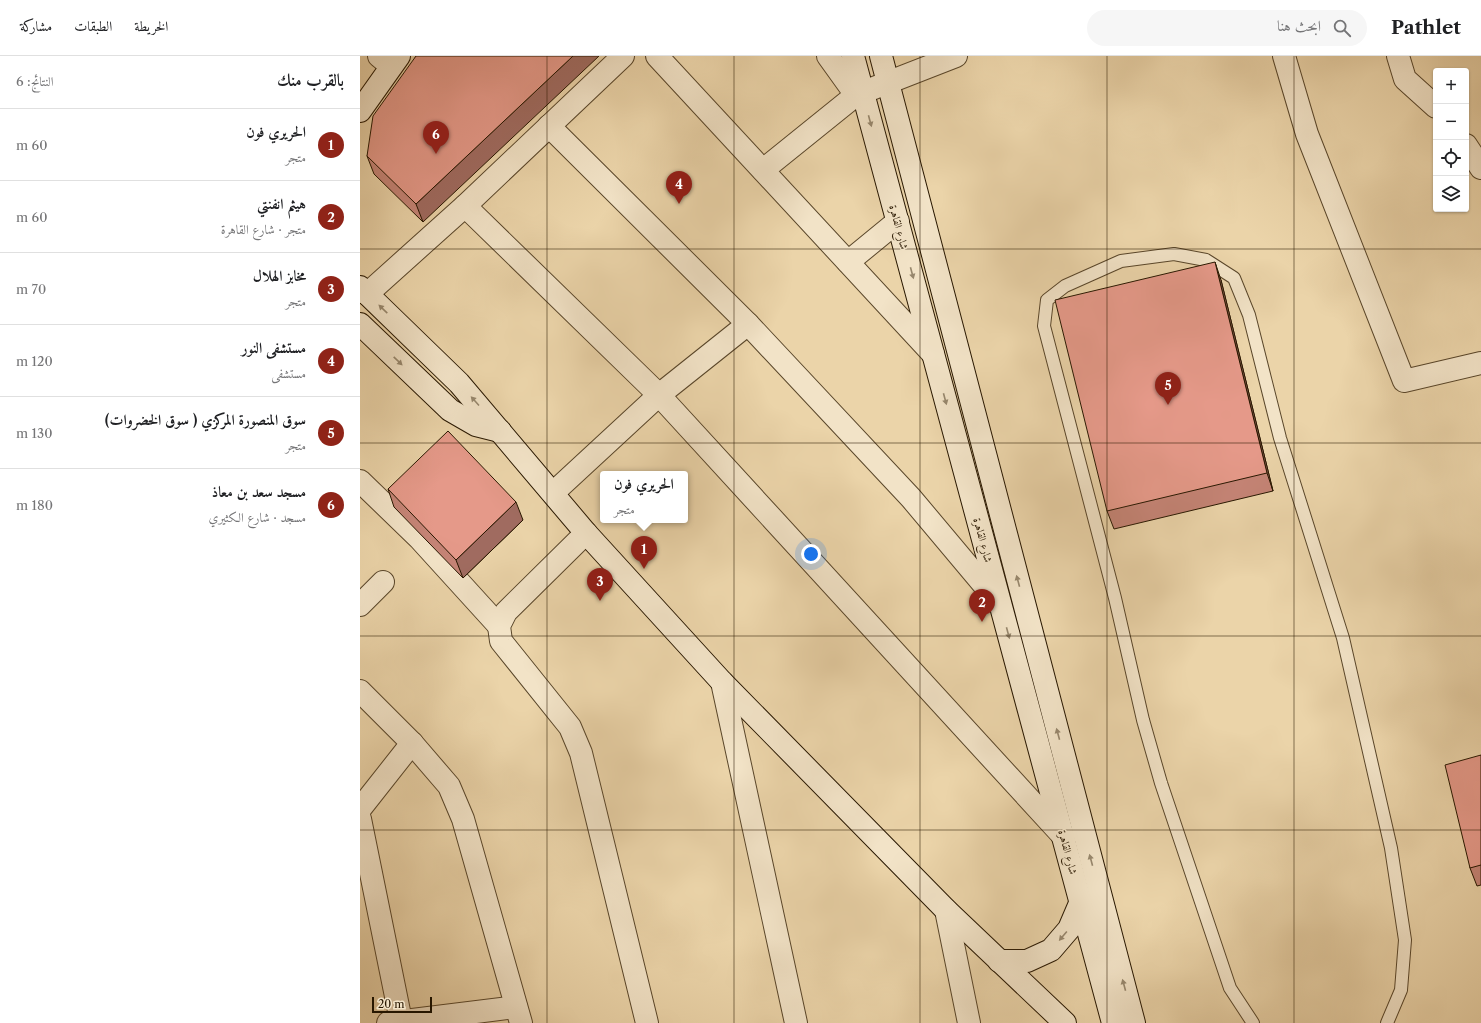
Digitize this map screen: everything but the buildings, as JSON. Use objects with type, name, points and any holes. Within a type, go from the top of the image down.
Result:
[{"type":"street","points":[[623,56],[465,206],[364,291],[460,383],[586,533],[722,682],[946,910],[1065,1023]]},
{"type":"street","points":[[657,56],[933,354]]},
{"type":"street","points":[[828,56],[859,94]]},
{"type":"street","name":"شارع القاهرة","points":[[853,56],[859,94],[898,221],[1113,1023]]},
{"type":"street","name":"شارع القاهرة","points":[[881,56],[1134,1023]]},
{"type":"street","points":[[763,170],[859,94],[956,56]]},
{"type":"street","points":[[1284,56],[1307,134],[1404,381],[1481,363]]},
{"type":"street","points":[[1398,56],[1405,79],[1433,104]]},
{"type":"street","points":[[360,111],[390,59]]},
{"type":"street","points":[[549,126],[748,324],[911,498],[1000,604]]},
{"type":"street","points":[[1469,149],[1481,168]]},
{"type":"street","points":[[465,206],[658,395],[1064,837]]},
{"type":"street","points":[[848,262],[898,221]]},
{"type":"street","points":[[360,324],[450,410],[476,425],[500,431]]},
{"type":"street","points":[[553,493],[658,395],[748,324]]},
{"type":"street","points":[[360,481],[419,538],[499,626]]},
{"type":"street","points":[[586,533],[506,612],[499,626],[501,641],[570,727],[581,753],[647,1023]]},
{"type":"street","points":[[360,605],[383,582]]},
{"type":"street","points":[[722,682],[796,1023]]},
{"type":"street","points":[[360,691],[412,743],[449,786],[463,819],[519,1015],[394,1022],[360,819]]},
{"type":"street","points":[[360,809],[412,743]]},
{"type":"street","points":[[999,961],[1027,961],[1051,950],[1069,929],[1081,901]]},
{"type":"street","points":[[946,910],[969,1023]]},
{"type":"lane","points":[[1253,1023],[1230,988],[1161,783],[1143,720],[1116,598],[1044,326],[1047,300],[1065,286],[1121,261],[1174,254],[1206,260],[1234,278],[1249,315],[1280,438],[1343,638],[1391,848],[1405,940],[1401,990],[1387,1023]]},
{"type":"place","name":"مسجد سعد بن معاذ","points":[[436,154]]},
{"type":"place","name":"مستشفى النور","points":[[679,204]]},
{"type":"place","name":"سوق المنصورة المركزي ( سوق الخضروات)","points":[[1168,405]]},
{"type":"place","name":"الحريري فون","points":[[644,569]]},
{"type":"place","name":"مخابز الهلال","points":[[600,601]]},
{"type":"place","name":"هيثم انفنتي","points":[[982,622]]}]
